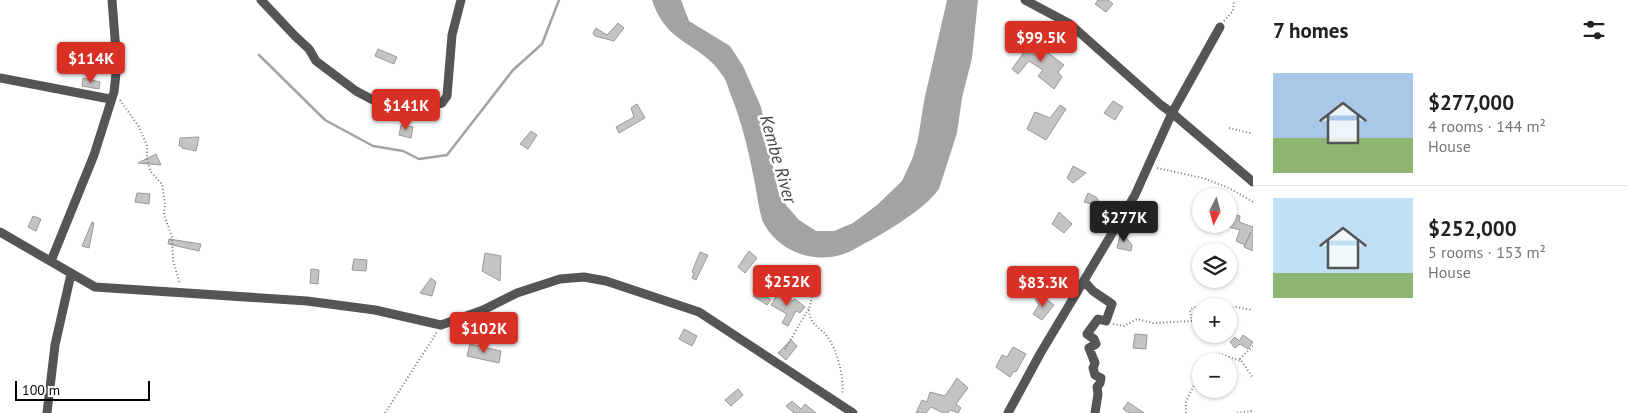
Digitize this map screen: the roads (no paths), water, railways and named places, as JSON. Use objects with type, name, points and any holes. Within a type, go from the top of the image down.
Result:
[{"type":"street","points":[[51,261],[94,155],[112,95],[117,64],[112,0]]},
{"type":"street","points":[[261,0],[309,48],[316,60],[356,91],[393,107],[412,110],[442,103],[447,96],[452,35],[461,0]]},
{"type":"street","points":[[1025,0],[1070,24],[1161,105],[1253,182]]},
{"type":"street","points":[[1008,413],[1135,195],[1172,113],[1220,27]]},
{"type":"street","points":[[0,78],[112,95]]},
{"type":"street","points":[[0,232],[95,287],[306,301],[375,310],[441,325],[483,310],[517,293],[560,279],[584,277],[606,281],[699,312],[853,413]]},
{"type":"street","points":[[48,413],[55,345],[71,274]]},
{"type":"street","points":[[1084,281],[1093,291],[1112,304],[1106,321],[1098,318],[1087,334],[1094,339],[1096,344],[1090,348],[1095,363],[1093,368],[1095,375],[1101,378],[1097,387],[1098,394],[1095,413]]},
{"type":"waterway","points":[[259,55],[325,120],[373,146],[403,151],[419,159],[447,155],[513,70],[542,44],[559,0]]},
{"type":"water label","name":"Kembe River","points":[[778,159]]}]
